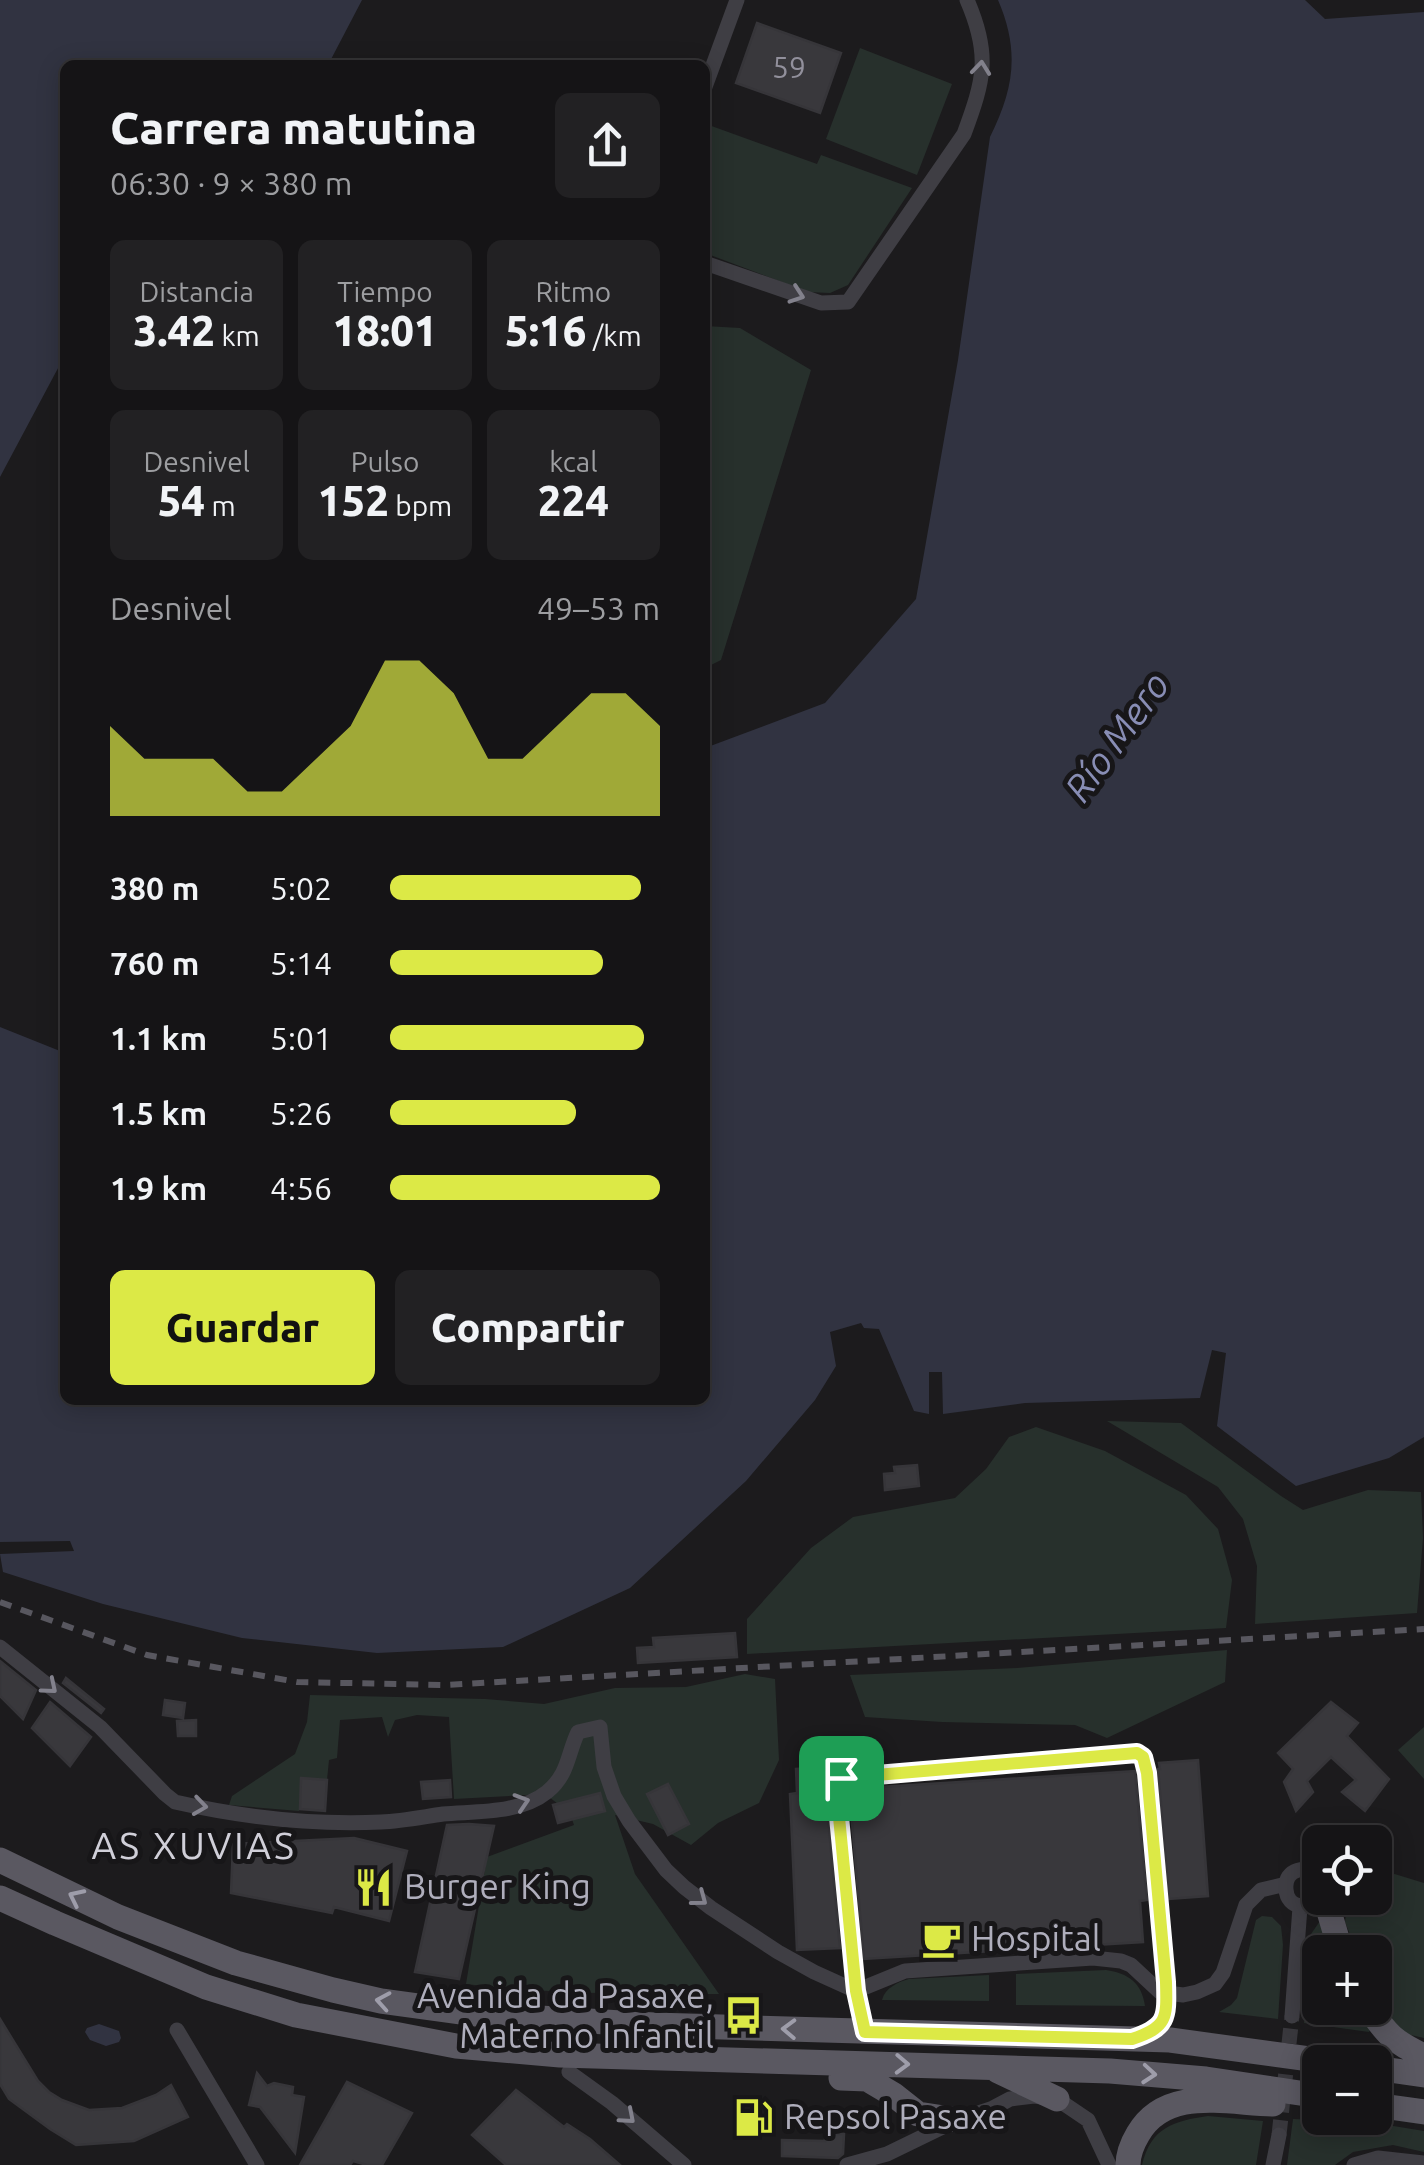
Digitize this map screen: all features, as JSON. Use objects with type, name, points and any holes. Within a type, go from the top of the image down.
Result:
[{"type":"main road","points":[[0,1860],[118,1917],[236,1963],[382,2001],[476,2014],[654,2026],[1170,2040],[1302,2058]]},
{"type":"main road","points":[[0,1898],[206,1987],[296,2015],[456,2046],[560,2055],[1110,2070],[1302,2093]]},
{"type":"main road","points":[[55,1924],[84,1950],[159,1985],[281,2026],[434,2058],[569,2072],[867,2079],[918,2114],[957,2120]]},
{"type":"main road","points":[[1380,2025],[1398,2044],[1424,2056]]},
{"type":"main road","points":[[990,2067],[1020,2093],[1057,2099]]},
{"type":"main road","points":[[1020,2093],[1052,2069]]},
{"type":"main road","points":[[1392,2070],[1424,2075]]},
{"type":"main road","points":[[1128,2165],[1133,2143],[1143,2126],[1170,2106],[1212,2100],[1302,2105]]},
{"type":"main road","points":[[1392,2108],[1424,2112]]},
{"type":"street","points":[[710,73],[737,0]]},
{"type":"street","points":[[710,264],[821,304],[848,302],[964,134],[984,58],[980,32],[967,0]]},
{"type":"street","points":[[0,1647],[100,1726],[175,1802],[271,1819],[383,1822],[526,1803],[545,1794],[566,1771],[578,1732],[600,1727],[604,1767],[614,1796],[666,1870],[684,1888],[742,1928],[814,1972],[856,1991],[905,1971],[1093,1958],[1131,1966],[1160,1992],[1187,1994],[1215,1984],[1224,1972],[1246,1905],[1261,1890],[1286,1884]]},
{"type":"street","points":[[865,2032],[856,1991],[837,1781],[1137,1753],[1143,1757],[1147,1773],[1167,2012],[1161,2026],[1132,2039]]},
{"type":"street","points":[[1302,1870],[1286,1884],[1290,1900],[1302,1900]]},
{"type":"street","points":[[1292,2016],[1313,1915]]},
{"type":"street","points":[[177,2030],[257,2165]]},
{"type":"street","points":[[569,2072],[684,2165]]},
{"type":"street","points":[[847,2165],[887,2154],[1020,2093]]},
{"type":"street","points":[[1057,2099],[1088,2120],[1109,2165]]},
{"type":"street","points":[[1273,2165],[1279,2135]]},
{"type":"street","points":[[1354,2165],[1378,2158],[1424,2163]]},
{"type":"shaded area","points":[[860,48],[952,84],[917,175],[826,139]]},
{"type":"shaded area","points":[[710,125],[817,164],[821,155],[912,188],[848,285],[830,293],[808,292],[710,255]]},
{"type":"shaded area","points":[[710,326],[740,328],[811,370],[721,660],[710,666]]},
{"type":"shaded area","points":[[1107,1421],[1181,1423],[1303,1510],[1368,1490],[1421,1492],[1423,1538],[1417,1613],[1255,1624],[1257,1566],[1243,1519],[1218,1487]]},
{"type":"shaded area","points":[[1036,1427],[1105,1451],[1186,1495],[1218,1529],[1232,1580],[1226,1628],[747,1654],[747,1619],[811,1548],[853,1517],[955,1498],[986,1469],[1009,1437]]},
{"type":"shaded area","points":[[1227,1650],[1225,1682],[1107,1738],[1075,1725],[865,1717],[850,1675],[1017,1668]]},
{"type":"shaded area","points":[[745,1674],[775,1679],[779,1760],[759,1803],[718,1823],[691,1845],[653,1824],[615,1815],[635,1874],[719,1994],[561,1992],[466,1984],[487,1857],[574,1825],[570,1813],[545,1794],[454,1799],[449,1717],[417,1715],[395,1720],[388,1737],[382,1717],[340,1720],[337,1758],[329,1760],[327,1780],[301,1778],[299,1811],[229,1805],[232,1796],[295,1754],[307,1722],[310,1695],[544,1704],[615,1688],[686,1687]]},
{"type":"shaded area","points":[[1424,1727],[1424,1779],[1398,1750]]},
{"type":"shaded area","points":[[1392,1873],[1424,1883],[1424,2038],[1402,2033],[1392,2020],[1392,1935],[1350,1935],[1346,1915],[1392,1915]]},
{"type":"shaded area","points":[[1272,1917],[1281,1926],[1278,2019],[1219,2012],[1237,1998],[1256,1920]]},
{"type":"shaded area","points":[[1320,1921],[1325,1935],[1311,1934]]},
{"type":"shaded area","points":[[1106,1970],[1133,1980],[1145,2006],[1016,2005],[1016,1974]]},
{"type":"shaded area","points":[[989,1975],[989,2001],[882,2000],[889,1989],[909,1979]]},
{"type":"shaded area","points":[[1318,2025],[1366,2025],[1369,2032]]},
{"type":"shaded area","points":[[1208,2116],[1263,2121],[1256,2165],[1142,2165],[1151,2142],[1166,2128]]},
{"type":"shaded area","points":[[1293,2119],[1302,2119],[1302,2135],[1392,2135],[1392,2126],[1424,2131],[1424,2152],[1393,2145],[1353,2152],[1335,2165],[1287,2165]]},
{"type":"water","points":[[0,0],[362,0],[331,60],[60,60],[60,364],[0,477]]},
{"type":"water","name":"Río Mero","points":[[998,0],[1305,0],[1325,19],[1424,12],[1424,1437],[1389,1458],[1296,1486],[1217,1426],[1226,1353],[1212,1350],[1200,1398],[1025,1403],[943,1414],[942,1372],[929,1372],[929,1414],[914,1411],[879,1329],[864,1328],[861,1323],[830,1332],[836,1366],[815,1400],[746,1481],[630,1588],[503,1647],[377,1653],[242,1638],[103,1604],[3,1572],[0,1554],[74,1551],[70,1541],[0,1542],[0,1027],[60,1051],[60,1405],[710,1405],[710,746],[825,703],[916,599],[958,360],[990,137],[1009,86],[1011,53]]},
{"type":"water","points":[[99,2024],[119,2031],[119,2042],[106,2046],[90,2040],[87,2028]]},
{"type":"building","points":[[757,23],[841,53],[820,113],[736,83]]},
{"type":"building","points":[[917,1465],[919,1486],[885,1490],[884,1474],[895,1473],[894,1467]]},
{"type":"building","points":[[735,1633],[737,1657],[638,1663],[637,1648],[654,1647],[653,1638]]},
{"type":"building","points":[[0,1661],[36,1690],[23,1719],[0,1696]]},
{"type":"building","points":[[66,1678],[104,1709],[101,1713],[63,1683]]},
{"type":"building","points":[[165,1700],[185,1703],[183,1718],[163,1715]]},
{"type":"building","points":[[50,1702],[91,1737],[70,1766],[32,1728]]},
{"type":"building","points":[[1331,1702],[1358,1723],[1347,1736],[1389,1779],[1365,1811],[1342,1792],[1356,1780],[1331,1757],[1307,1781],[1313,1792],[1296,1811],[1284,1782],[1293,1769],[1278,1753]]},
{"type":"building","points":[[196,1720],[196,1736],[178,1736],[177,1721]]},
{"type":"building","points":[[1198,1760],[1208,1896],[1169,1899],[1159,1763]]},
{"type":"building","points":[[828,1767],[827,1807],[840,1948],[797,1950],[790,1794],[797,1793],[796,1769]]},
{"type":"building","points":[[1135,1771],[1147,1900],[1140,1901],[1143,1942],[864,1959],[849,1789]]},
{"type":"building","points":[[301,1778],[327,1780],[325,1811],[300,1809]]},
{"type":"building","points":[[450,1780],[451,1797],[423,1799],[421,1782]]},
{"type":"building","points":[[668,1784],[689,1824],[668,1835],[647,1794]]},
{"type":"building","points":[[600,1793],[605,1811],[558,1823],[553,1805]]},
{"type":"building","points":[[447,1825],[494,1826],[459,1979],[415,1972]]},
{"type":"building","points":[[354,1838],[407,1851],[389,1921],[334,1907],[332,1913],[231,1893],[233,1844]]},
{"type":"building","points":[[0,2019],[38,2081],[62,2100],[89,2110],[122,2108],[171,2085],[188,2117],[134,2141],[76,2145],[9,2099],[0,2084]]},
{"type":"building","points":[[257,2073],[267,2086],[274,2083],[293,2087],[292,2095],[304,2097],[295,2153],[260,2107],[249,2105]]},
{"type":"building","points":[[347,2082],[412,2113],[382,2165],[353,2161],[350,2165],[300,2165]]},
{"type":"building","points":[[516,2090],[564,2127],[567,2124],[590,2139],[620,2165],[506,2165],[472,2135]]},
{"type":"building","points":[[825,2134],[844,2134],[843,2154],[838,2158],[782,2156],[782,2140],[825,2141]]},
{"type":"tunnel","points":[[1279,2135],[1292,2016]]},
{"type":"railway","points":[[0,1602],[147,1655],[297,1682],[445,1685],[1424,1629]]},
{"type":"place","name":"Burger King","points":[[374,1887]]},
{"type":"place","name":"Hospital","points":[[941,1939]]},
{"type":"place","name":"Avenida da Pasaxe, Materno Infantil","points":[[744,2016]]},
{"type":"place","name":"Repsol Pasaxe","points":[[754,2117]]},
{"type":"district","name":"AS XUVIAS","points":[[194,1846]]},
{"type":"route","points":[[1137,1753],[1143,1757],[1166,1982],[1167,2012],[1161,2026],[1132,2039],[865,2032],[856,1991],[836,1786],[841,1778],[1137,1753]]}]
